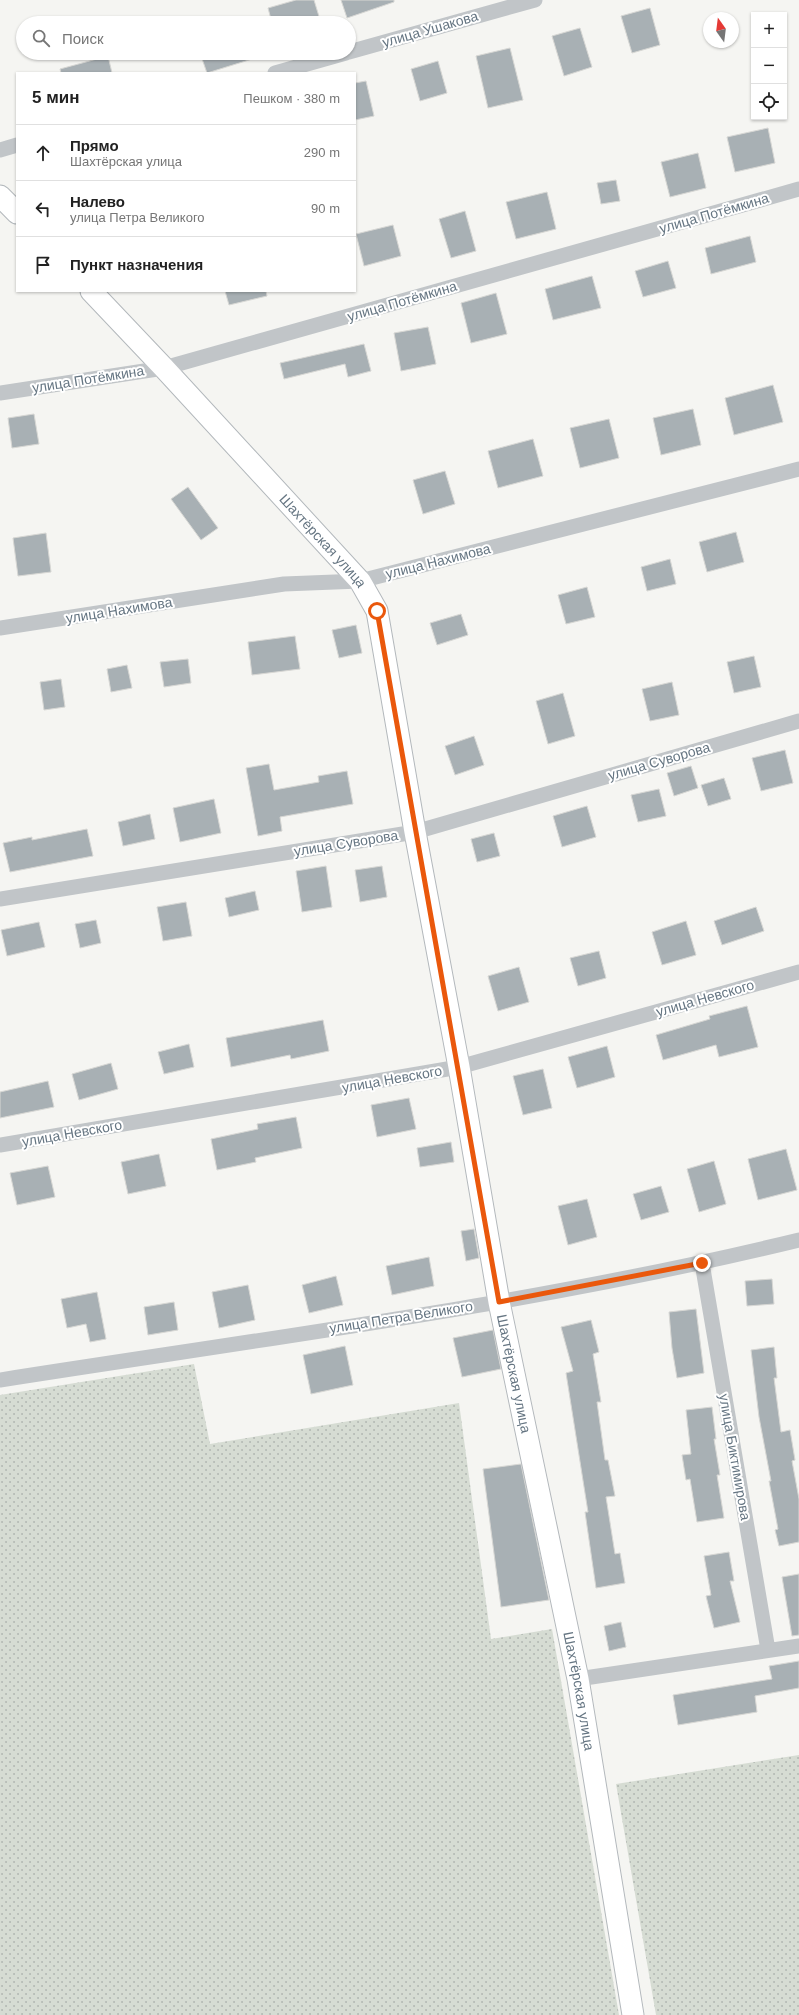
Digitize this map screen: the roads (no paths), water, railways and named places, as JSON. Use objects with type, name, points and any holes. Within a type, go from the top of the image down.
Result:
[{"type":"street","name":"улица Ушакова","points":[[356,50],[535,0]]},
{"type":"street","points":[[279,72],[321,60]]},
{"type":"street","points":[[0,150],[16,145]]},
{"type":"street","name":"улица Потёмкина","points":[[0,393],[164,368],[799,189]]},
{"type":"street","points":[[0,196],[16,213]]},
{"type":"street","name":"Шахтёрская улица","points":[[92,292],[360,581],[377,611],[414,832],[459,1067],[499,1302],[578,1679],[633,2015]]},
{"type":"street","name":"улица Нахимова","points":[[0,628],[284,584],[360,581],[799,469]]},
{"type":"street","name":"улица Суворова","points":[[0,898],[414,832],[799,721]]},
{"type":"street","name":"улица Невского","points":[[0,1145],[459,1067],[799,972]]},
{"type":"street","name":"улица Петра Великого","points":[[0,1380],[499,1302],[702,1263],[799,1240]]},
{"type":"street","name":"улица Биктимирова","points":[[702,1263],[768,1650]]},
{"type":"street","points":[[578,1679],[799,1646]]}]
